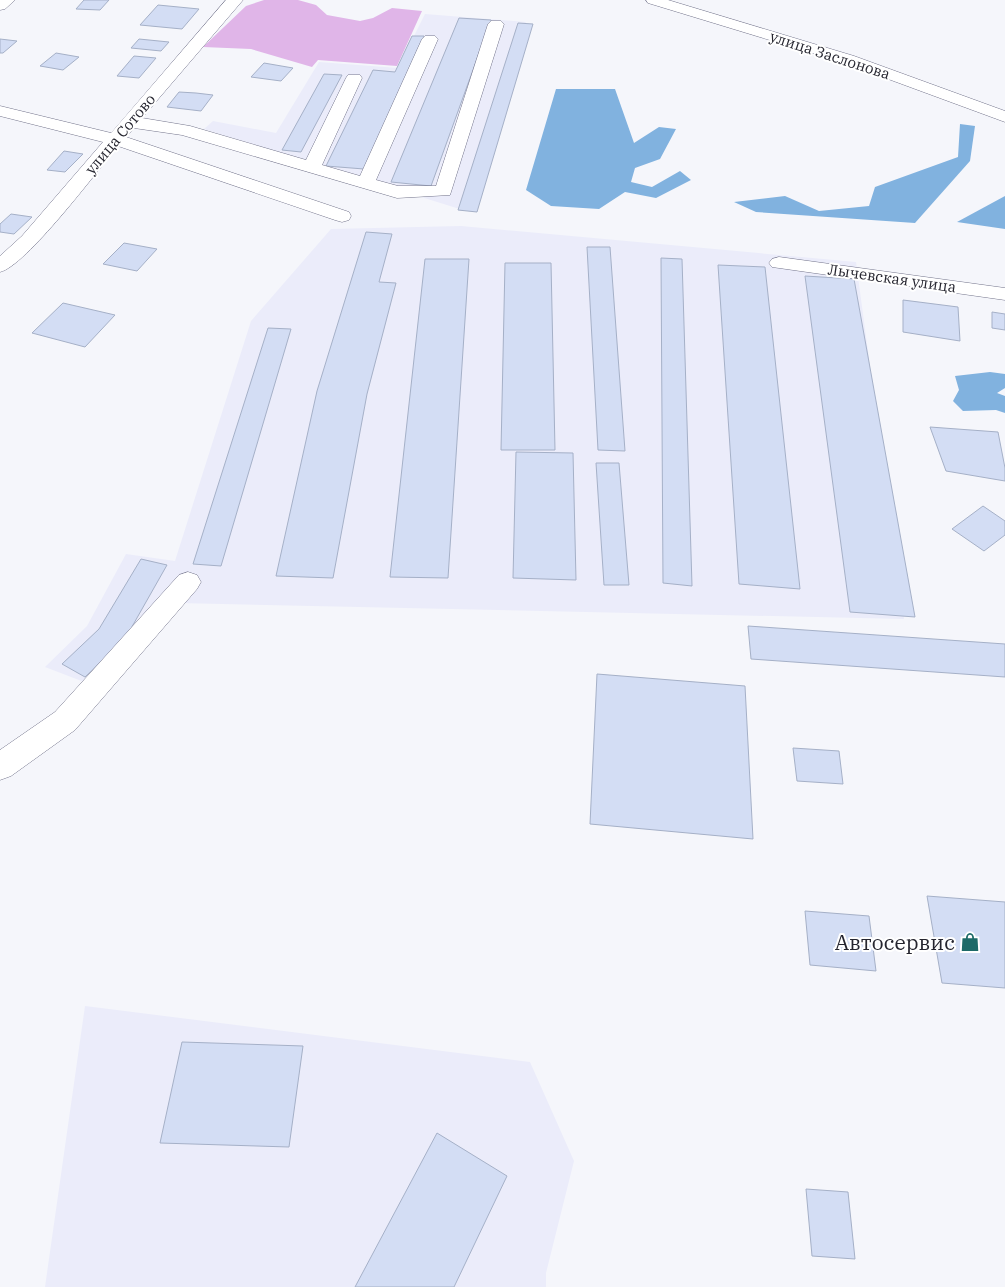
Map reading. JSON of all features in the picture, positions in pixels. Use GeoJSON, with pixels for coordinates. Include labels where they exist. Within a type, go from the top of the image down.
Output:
{"type":"FeatureCollection","features":[{"type":"Feature","properties":{"kind":"street"},"geometry":{"type":"LineString","coordinates":[[0,6],[8,0]]}},
{"type":"Feature","properties":{"kind":"street","name":"улица Заслонова"},"geometry":{"type":"LineString","coordinates":[[653,0],[848,59],[1005,117]]}},
{"type":"Feature","properties":{"kind":"street","name":"улица Сотово"},"geometry":{"type":"LineString","coordinates":[[0,266],[29,240],[116,140],[228,1]]}},
{"type":"Feature","properties":{"kind":"street"},"geometry":{"type":"LineString","coordinates":[[130,122],[184,130],[397,192],[443,191],[496,24]]}},
{"type":"Feature","properties":{"kind":"street"},"geometry":{"type":"LineString","coordinates":[[366,183],[430,39]]}},
{"type":"Feature","properties":{"kind":"street"},"geometry":{"type":"LineString","coordinates":[[312,167],[354,78]]}},
{"type":"Feature","properties":{"kind":"street"},"geometry":{"type":"LineString","coordinates":[[0,112],[116,140],[342,216]]}},
{"type":"Feature","properties":{"kind":"street","name":"Лычевская улица"},"geometry":{"type":"LineString","coordinates":[[779,263],[1005,294]]}},
{"type":"Feature","properties":{"kind":"street"},"geometry":{"type":"LineString","coordinates":[[0,767],[65,722],[188,582]]}},
{"type":"Feature","properties":{"kind":"shaded area"},"geometry":{"type":"Polygon","coordinates":[[[264,0],[298,0],[316,5],[327,15],[360,21],[373,18],[392,8],[422,11],[397,66],[318,60],[312,67],[251,49],[203,47],[246,6],[264,0]]]}},
{"type":"Feature","properties":{"kind":"shaded area"},"geometry":{"type":"Polygon","coordinates":[[[425,14],[526,22],[466,211],[204,129],[213,121],[276,133],[319,62],[398,68],[425,14]]]}},
{"type":"Feature","properties":{"kind":"shaded area"},"geometry":{"type":"Polygon","coordinates":[[[461,226],[856,262],[904,619],[177,603],[105,690],[45,667],[87,626],[126,554],[175,561],[251,321],[331,229],[461,226]]]}},
{"type":"Feature","properties":{"kind":"shaded area"},"geometry":{"type":"Polygon","coordinates":[[[85,1006],[530,1062],[574,1161],[546,1273],[546,1287],[45,1287],[85,1006]]]}},
{"type":"Feature","properties":{"kind":"water"},"geometry":{"type":"Polygon","coordinates":[[[556,89],[615,89],[634,143],[659,127],[676,129],[660,159],[635,168],[631,182],[652,187],[680,171],[691,180],[656,198],[625,192],[599,209],[551,206],[526,190],[556,89]]]}},
{"type":"Feature","properties":{"kind":"water"},"geometry":{"type":"Polygon","coordinates":[[[960,124],[975,126],[970,161],[915,223],[756,212],[734,202],[785,196],[819,211],[869,206],[875,187],[958,157],[960,124]]]}},
{"type":"Feature","properties":{"kind":"water"},"geometry":{"type":"Polygon","coordinates":[[[1005,196],[1005,229],[957,222],[1005,196]]]}},
{"type":"Feature","properties":{"kind":"water"},"geometry":{"type":"Polygon","coordinates":[[[990,372],[1005,374],[1005,388],[997,393],[1005,396],[1005,413],[996,410],[963,411],[953,401],[959,390],[955,376],[990,372]]]}},
{"type":"Feature","properties":{"kind":"building"},"geometry":{"type":"Polygon","coordinates":[[[84,0],[109,0],[100,10],[76,9],[84,0]]]}},
{"type":"Feature","properties":{"kind":"building"},"geometry":{"type":"Polygon","coordinates":[[[158,5],[199,9],[182,29],[140,25],[158,5]]]}},
{"type":"Feature","properties":{"kind":"building"},"geometry":{"type":"Polygon","coordinates":[[[459,18],[491,20],[431,186],[391,182],[459,18]]]}},
{"type":"Feature","properties":{"kind":"building"},"geometry":{"type":"Polygon","coordinates":[[[518,23],[533,24],[477,212],[458,210],[518,23]]]}},
{"type":"Feature","properties":{"kind":"building"},"geometry":{"type":"Polygon","coordinates":[[[412,36],[424,36],[364,169],[326,166],[373,70],[395,72],[412,36]]]}},
{"type":"Feature","properties":{"kind":"building"},"geometry":{"type":"Polygon","coordinates":[[[0,39],[17,41],[3,53],[0,53],[0,39]]]}},
{"type":"Feature","properties":{"kind":"building"},"geometry":{"type":"Polygon","coordinates":[[[139,39],[169,42],[161,51],[131,48],[139,39]]]}},
{"type":"Feature","properties":{"kind":"building"},"geometry":{"type":"Polygon","coordinates":[[[56,53],[79,57],[63,70],[40,66],[56,53]]]}},
{"type":"Feature","properties":{"kind":"building"},"geometry":{"type":"Polygon","coordinates":[[[134,56],[156,58],[139,78],[117,76],[134,56]]]}},
{"type":"Feature","properties":{"kind":"building"},"geometry":{"type":"Polygon","coordinates":[[[264,63],[293,68],[281,81],[251,77],[264,63]]]}},
{"type":"Feature","properties":{"kind":"building"},"geometry":{"type":"Polygon","coordinates":[[[324,74],[342,75],[301,152],[282,150],[324,74]]]}},
{"type":"Feature","properties":{"kind":"building"},"geometry":{"type":"Polygon","coordinates":[[[179,92],[213,95],[201,111],[167,107],[179,92]]]}},
{"type":"Feature","properties":{"kind":"building"},"geometry":{"type":"Polygon","coordinates":[[[64,151],[83,154],[65,172],[47,170],[64,151]]]}},
{"type":"Feature","properties":{"kind":"building"},"geometry":{"type":"Polygon","coordinates":[[[11,214],[32,217],[14,234],[0,232],[0,224],[11,214]]]}},
{"type":"Feature","properties":{"kind":"building"},"geometry":{"type":"Polygon","coordinates":[[[366,232],[392,234],[379,282],[396,283],[367,394],[333,578],[276,576],[317,391],[366,232]]]}},
{"type":"Feature","properties":{"kind":"building"},"geometry":{"type":"Polygon","coordinates":[[[124,243],[157,249],[137,271],[103,264],[124,243]]]}},
{"type":"Feature","properties":{"kind":"building"},"geometry":{"type":"Polygon","coordinates":[[[587,247],[610,247],[625,451],[598,450],[587,247]]]}},
{"type":"Feature","properties":{"kind":"building"},"geometry":{"type":"Polygon","coordinates":[[[661,258],[682,259],[692,586],[663,583],[661,258]]]}},
{"type":"Feature","properties":{"kind":"building"},"geometry":{"type":"Polygon","coordinates":[[[425,259],[469,259],[448,578],[390,577],[425,259]]]}},
{"type":"Feature","properties":{"kind":"building"},"geometry":{"type":"Polygon","coordinates":[[[505,263],[551,263],[555,450],[501,450],[505,263]]]}},
{"type":"Feature","properties":{"kind":"building"},"geometry":{"type":"Polygon","coordinates":[[[718,265],[765,267],[800,589],[739,584],[718,265]]]}},
{"type":"Feature","properties":{"kind":"building"},"geometry":{"type":"Polygon","coordinates":[[[805,276],[854,279],[915,617],[850,612],[805,276]]]}},
{"type":"Feature","properties":{"kind":"building"},"geometry":{"type":"Polygon","coordinates":[[[903,300],[958,307],[960,341],[903,332],[903,300]]]}},
{"type":"Feature","properties":{"kind":"building"},"geometry":{"type":"Polygon","coordinates":[[[63,303],[115,315],[85,347],[32,333],[63,303]]]}},
{"type":"Feature","properties":{"kind":"building"},"geometry":{"type":"Polygon","coordinates":[[[992,312],[1005,314],[1005,330],[992,328],[992,312]]]}},
{"type":"Feature","properties":{"kind":"building"},"geometry":{"type":"Polygon","coordinates":[[[268,328],[291,329],[221,566],[193,564],[268,328]]]}},
{"type":"Feature","properties":{"kind":"building"},"geometry":{"type":"Polygon","coordinates":[[[930,427],[998,432],[1005,468],[1005,481],[946,471],[930,427]]]}},
{"type":"Feature","properties":{"kind":"building"},"geometry":{"type":"Polygon","coordinates":[[[516,452],[573,453],[576,580],[513,578],[516,452]]]}},
{"type":"Feature","properties":{"kind":"building"},"geometry":{"type":"Polygon","coordinates":[[[596,463],[619,463],[629,585],[604,585],[596,463]]]}},
{"type":"Feature","properties":{"kind":"building"},"geometry":{"type":"Polygon","coordinates":[[[983,506],[1005,521],[1005,535],[984,551],[952,529],[983,506]]]}},
{"type":"Feature","properties":{"kind":"building"},"geometry":{"type":"Polygon","coordinates":[[[141,559],[167,565],[125,639],[85,677],[62,664],[99,629],[141,559]]]}},
{"type":"Feature","properties":{"kind":"building"},"geometry":{"type":"Polygon","coordinates":[[[748,626],[1005,644],[1005,677],[751,659],[748,626]]]}},
{"type":"Feature","properties":{"kind":"building"},"geometry":{"type":"Polygon","coordinates":[[[597,674],[745,686],[753,839],[590,824],[597,674]]]}},
{"type":"Feature","properties":{"kind":"building"},"geometry":{"type":"Polygon","coordinates":[[[793,748],[839,751],[843,784],[797,781],[793,748]]]}},
{"type":"Feature","properties":{"kind":"building","name":"Автосервис"},"geometry":{"type":"Polygon","coordinates":[[[927,896],[1005,902],[1005,988],[942,983],[927,896]]]}},
{"type":"Feature","properties":{"kind":"building"},"geometry":{"type":"Polygon","coordinates":[[[805,911],[869,916],[876,971],[810,965],[805,911]]]}},
{"type":"Feature","properties":{"kind":"building"},"geometry":{"type":"Polygon","coordinates":[[[182,1042],[303,1046],[289,1147],[160,1143],[182,1042]]]}},
{"type":"Feature","properties":{"kind":"building"},"geometry":{"type":"Polygon","coordinates":[[[437,1133],[507,1176],[454,1287],[355,1287],[437,1133]]]}},
{"type":"Feature","properties":{"kind":"building"},"geometry":{"type":"Polygon","coordinates":[[[806,1189],[848,1192],[855,1259],[812,1256],[806,1189]]]}},
{"type":"Feature","properties":{"kind":"place","name":"Автосервис"},"geometry":{"type":"Point","coordinates":[970,942]}}]}
